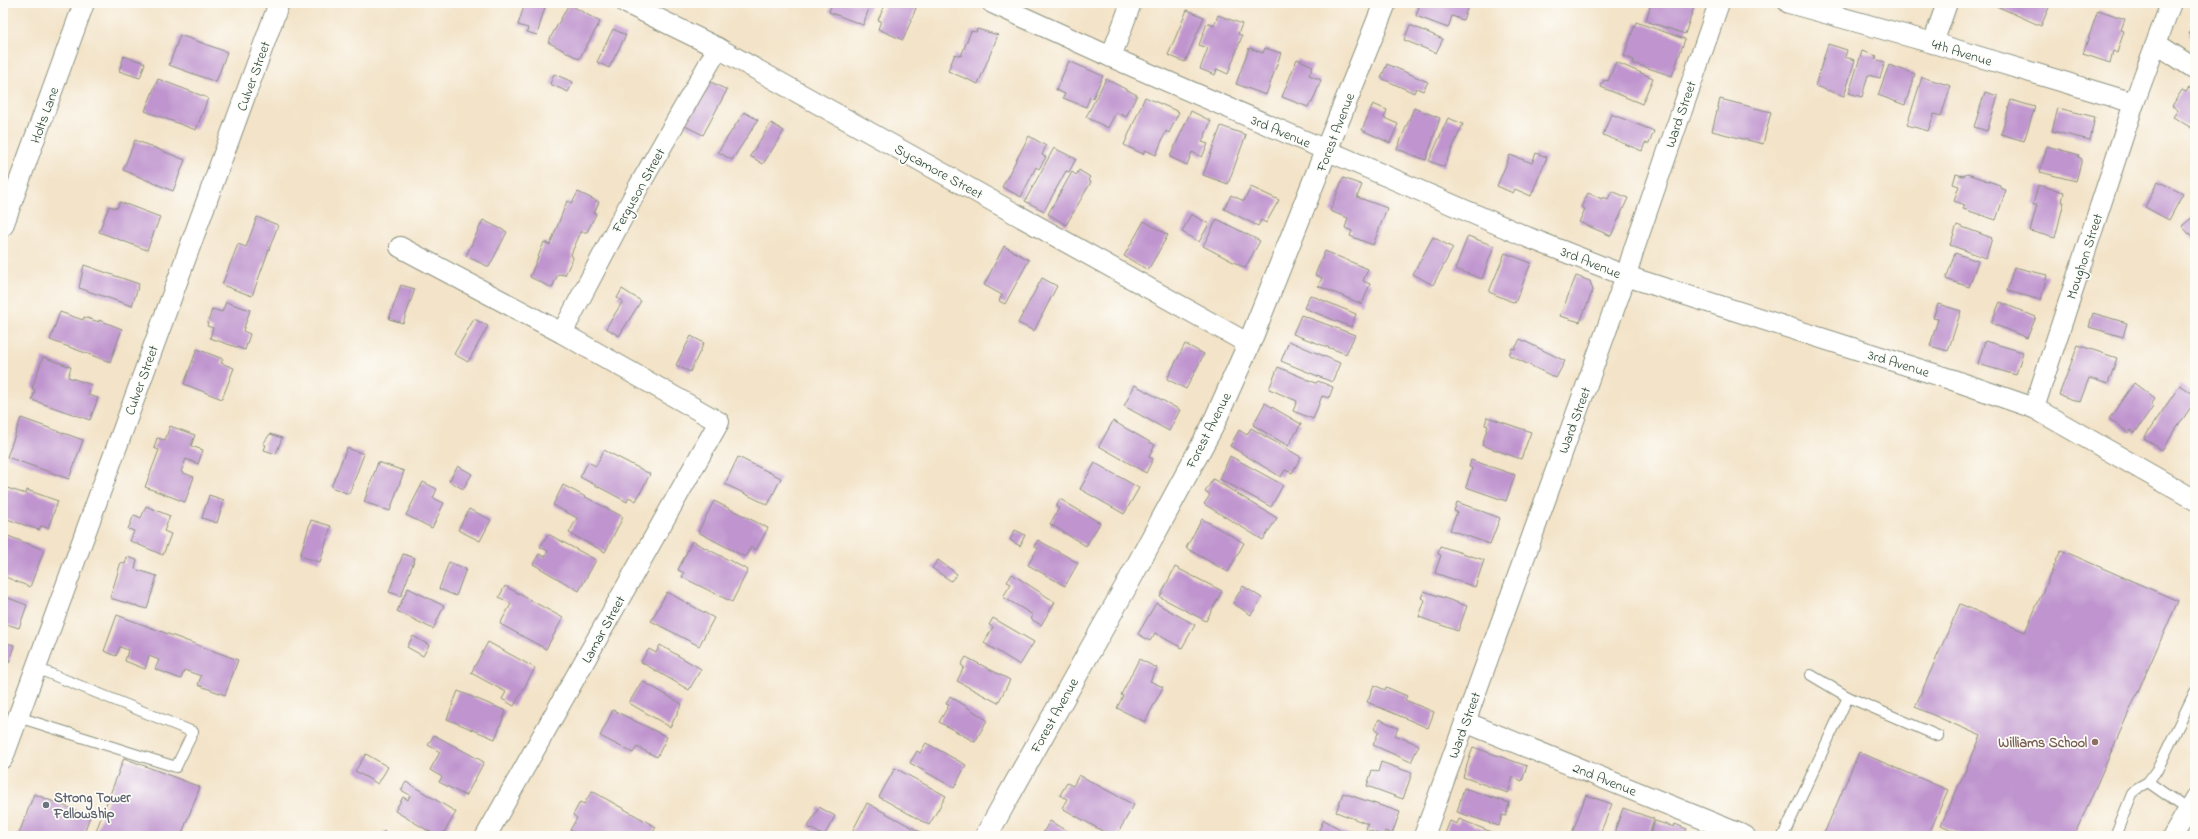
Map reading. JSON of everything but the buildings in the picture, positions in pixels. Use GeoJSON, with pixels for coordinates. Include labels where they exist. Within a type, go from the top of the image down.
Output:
{"type":"FeatureCollection","features":[{"type":"Feature","properties":{"kind":"street","name":"Holts Lane"},"geometry":{"type":"LineString","coordinates":[[3,226],[84,3]]}},
{"type":"Feature","properties":{"kind":"street","name":"Culver Street"},"geometry":{"type":"LineString","coordinates":[[3,758],[279,3]]}},
{"type":"Feature","properties":{"kind":"street","name":"Sycamore Street"},"geometry":{"type":"LineString","coordinates":[[626,3],[718,48],[1249,344]]}},
{"type":"Feature","properties":{"kind":"street","name":"3rd Avenue"},"geometry":{"type":"LineString","coordinates":[[992,3],[1111,57],[1327,151],[1527,237],[1626,276],[1950,379],[2034,408],[2195,500]]}},
{"type":"Feature","properties":{"kind":"street"},"geometry":{"type":"LineString","coordinates":[[1111,57],[1131,3]]}},
{"type":"Feature","properties":{"kind":"street","name":"Forest Avenue"},"geometry":{"type":"LineString","coordinates":[[986,836],[1121,595],[1212,427],[1249,344],[1385,3]]}},
{"type":"Feature","properties":{"kind":"street","name":"Ward Street"},"geometry":{"type":"LineString","coordinates":[[1424,836],[1626,276],[1719,3]]}},
{"type":"Feature","properties":{"kind":"street","name":"4th Avenue"},"geometry":{"type":"LineString","coordinates":[[1789,3],[1932,42],[2134,103]]}},
{"type":"Feature","properties":{"kind":"street"},"geometry":{"type":"LineString","coordinates":[[1932,42],[1946,3]]}},
{"type":"Feature","properties":{"kind":"street","name":"Moughon Street"},"geometry":{"type":"LineString","coordinates":[[2034,408],[2134,103],[2171,3]]}},
{"type":"Feature","properties":{"kind":"street"},"geometry":{"type":"LineString","coordinates":[[2157,44],[2195,69]]}},
{"type":"Feature","properties":{"kind":"street","name":"Ferguson Street"},"geometry":{"type":"LineString","coordinates":[[562,333],[639,186],[718,48]]}},
{"type":"Feature","properties":{"kind":"street"},"geometry":{"type":"LineString","coordinates":[[400,247],[562,333]]}},
{"type":"Feature","properties":{"kind":"street","name":"Lamar Street"},"geometry":{"type":"LineString","coordinates":[[486,836],[719,422],[562,333]]}},
{"type":"Feature","properties":{"kind":"street","name":"2nd Avenue"},"geometry":{"type":"LineString","coordinates":[[1465,722],[1745,836]]}},
{"type":"Feature","properties":{"kind":"street"},"geometry":{"type":"LineString","coordinates":[[2173,836],[2192,804]]}},
{"type":"Feature","properties":{"kind":"lane"},"geometry":{"type":"LineString","coordinates":[[18,717],[176,767],[193,732],[36,668]]}},
{"type":"Feature","properties":{"kind":"lane"},"geometry":{"type":"LineString","coordinates":[[1811,675],[1848,697],[1938,736]]}},
{"type":"Feature","properties":{"kind":"lane"},"geometry":{"type":"LineString","coordinates":[[2115,836],[2132,794],[2139,787],[2148,782],[2158,768],[2195,692]]}},
{"type":"Feature","properties":{"kind":"lane"},"geometry":{"type":"LineString","coordinates":[[1782,836],[1848,697]]}},
{"type":"Feature","properties":{"kind":"lane"},"geometry":{"type":"LineString","coordinates":[[2148,782],[2192,804]]}},
{"type":"Feature","properties":{"kind":"place","name":"Williams School"},"geometry":{"type":"Point","coordinates":[2095,742]}},
{"type":"Feature","properties":{"kind":"place","name":"Strong Tower Fellowship"},"geometry":{"type":"Point","coordinates":[46,805]}}]}
